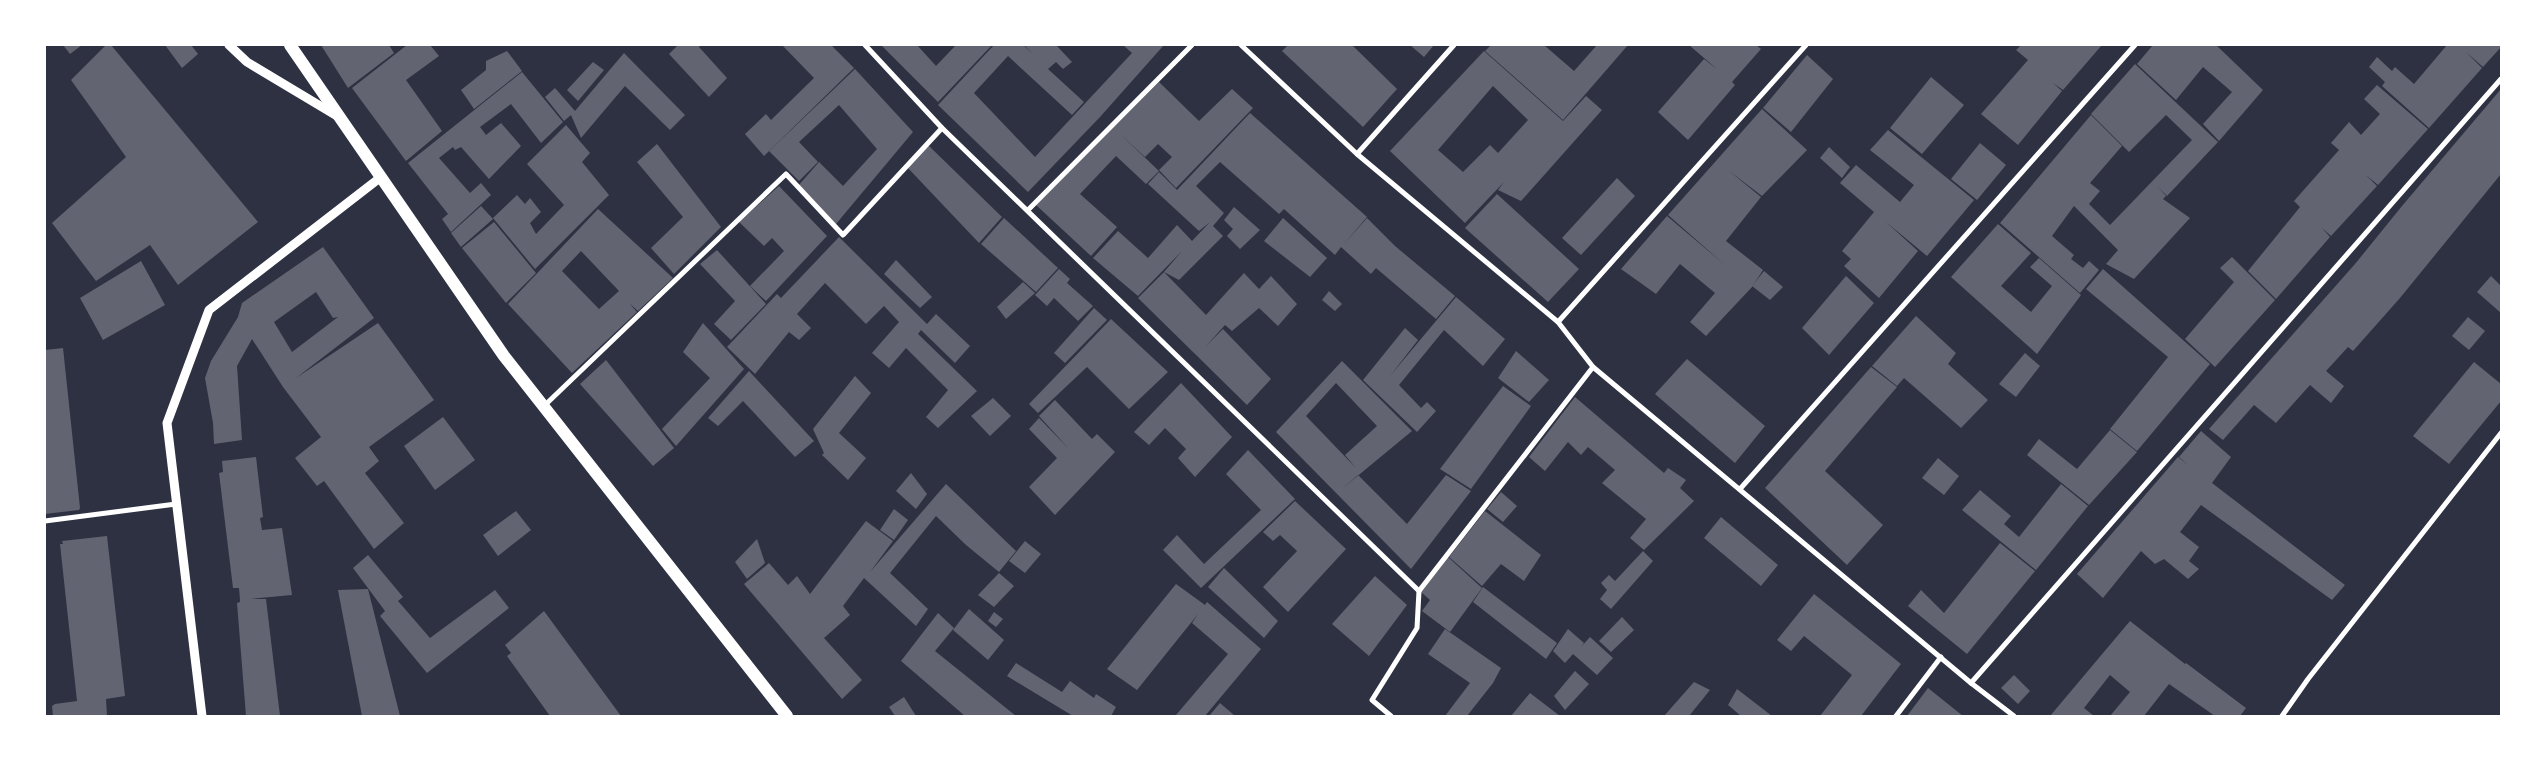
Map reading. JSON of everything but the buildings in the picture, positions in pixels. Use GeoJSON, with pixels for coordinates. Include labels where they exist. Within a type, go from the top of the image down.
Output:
{"type":"FeatureCollection","features":[{"type":"Feature","properties":{"kind":"main road"},"geometry":{"type":"LineString","coordinates":[[290,45],[504,356],[787,716]]}},
{"type":"Feature","properties":{"kind":"street"},"geometry":{"type":"LineString","coordinates":[[229,45],[247,62],[343,120]]}},
{"type":"Feature","properties":{"kind":"street"},"geometry":{"type":"LineString","coordinates":[[865,45],[942,128],[1418,591]]}},
{"type":"Feature","properties":{"kind":"street"},"geometry":{"type":"LineString","coordinates":[[1028,210],[1192,45]]}},
{"type":"Feature","properties":{"kind":"street"},"geometry":{"type":"LineString","coordinates":[[1241,45],[1357,154],[1558,322],[1593,367],[1971,683],[2014,716]]}},
{"type":"Feature","properties":{"kind":"street"},"geometry":{"type":"LineString","coordinates":[[1357,154],[1454,45]]}},
{"type":"Feature","properties":{"kind":"street"},"geometry":{"type":"LineString","coordinates":[[1558,322],[1806,45]]}},
{"type":"Feature","properties":{"kind":"street"},"geometry":{"type":"LineString","coordinates":[[1740,489],[2136,45]]}},
{"type":"Feature","properties":{"kind":"street"},"geometry":{"type":"LineString","coordinates":[[1971,683],[2501,79]]}},
{"type":"Feature","properties":{"kind":"street"},"geometry":{"type":"LineString","coordinates":[[544,406],[786,174],[843,235],[942,128]]}},
{"type":"Feature","properties":{"kind":"street"},"geometry":{"type":"LineString","coordinates":[[202,716],[167,423],[209,310],[381,177]]}},
{"type":"Feature","properties":{"kind":"street"},"geometry":{"type":"LineString","coordinates":[[1391,716],[1372,700],[1417,628],[1418,591],[1593,367]]}},
{"type":"Feature","properties":{"kind":"street"},"geometry":{"type":"LineString","coordinates":[[2282,716],[2308,679],[2501,433]]}},
{"type":"Feature","properties":{"kind":"street"},"geometry":{"type":"LineString","coordinates":[[45,521],[176,504]]}},
{"type":"Feature","properties":{"kind":"street"},"geometry":{"type":"LineString","coordinates":[[1896,716],[1941,657]]}}]}
